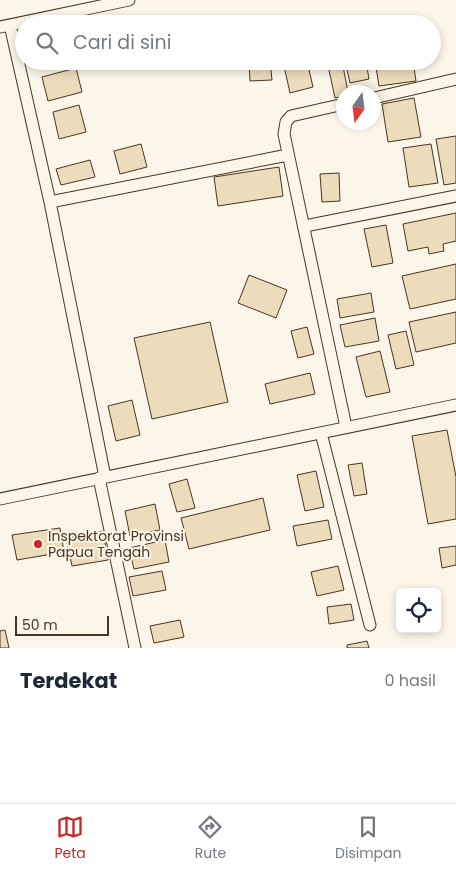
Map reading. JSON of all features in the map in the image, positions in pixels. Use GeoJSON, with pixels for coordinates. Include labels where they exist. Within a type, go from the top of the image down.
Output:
{"type":"FeatureCollection","features":[{"type":"Feature","properties":{"kind":"street"},"geometry":{"type":"LineString","coordinates":[[57,15],[129,0]]}},
{"type":"Feature","properties":{"kind":"street"},"geometry":{"type":"LineString","coordinates":[[5,26],[15,65]]}},
{"type":"Feature","properties":{"kind":"street"},"geometry":{"type":"LineString","coordinates":[[16,70],[50,202],[135,648]]}},
{"type":"Feature","properties":{"kind":"street"},"geometry":{"type":"LineString","coordinates":[[381,96],[456,79]]}},
{"type":"Feature","properties":{"kind":"street"},"geometry":{"type":"LineString","coordinates":[[336,106],[294,115],[288,119],[284,126],[284,134],[346,427]]}},
{"type":"Feature","properties":{"kind":"street"},"geometry":{"type":"LineString","coordinates":[[50,202],[288,155]]}},
{"type":"Feature","properties":{"kind":"street"},"geometry":{"type":"LineString","coordinates":[[305,226],[456,196]]}},
{"type":"Feature","properties":{"kind":"street"},"geometry":{"type":"LineString","coordinates":[[0,499],[456,405]]}},
{"type":"Feature","properties":{"kind":"street"},"geometry":{"type":"LineString","coordinates":[[321,432],[370,625]]}},
{"type":"Feature","properties":{"kind":"building"},"geometry":{"type":"Polygon","coordinates":[[[68,70],[76,70],[82,92],[48,101],[42,77],[68,70]]]}},
{"type":"Feature","properties":{"kind":"building"},"geometry":{"type":"Polygon","coordinates":[[[249,70],[271,70],[272,80],[250,81],[249,70]]]}},
{"type":"Feature","properties":{"kind":"building"},"geometry":{"type":"Polygon","coordinates":[[[285,70],[309,70],[313,87],[290,93],[285,70]]]}},
{"type":"Feature","properties":{"kind":"building"},"geometry":{"type":"Polygon","coordinates":[[[329,70],[344,70],[347,85],[336,85],[336,98],[329,70]]]}},
{"type":"Feature","properties":{"kind":"building"},"geometry":{"type":"Polygon","coordinates":[[[347,70],[368,70],[369,79],[350,83],[347,70]]]}},
{"type":"Feature","properties":{"kind":"building"},"geometry":{"type":"Polygon","coordinates":[[[376,70],[414,70],[416,81],[381,86],[379,85],[376,70]]]}},
{"type":"Feature","properties":{"kind":"building"},"geometry":{"type":"Polygon","coordinates":[[[414,98],[421,137],[388,142],[382,104],[414,98]]]}},
{"type":"Feature","properties":{"kind":"building"},"geometry":{"type":"Polygon","coordinates":[[[79,105],[86,132],[59,139],[53,112],[79,105]]]}},
{"type":"Feature","properties":{"kind":"building"},"geometry":{"type":"Polygon","coordinates":[[[456,136],[456,183],[444,185],[436,139],[456,136]]]}},
{"type":"Feature","properties":{"kind":"building"},"geometry":{"type":"Polygon","coordinates":[[[141,144],[147,167],[120,174],[114,151],[141,144]]]}},
{"type":"Feature","properties":{"kind":"building"},"geometry":{"type":"Polygon","coordinates":[[[431,144],[438,183],[409,187],[403,148],[431,144]]]}},
{"type":"Feature","properties":{"kind":"building"},"geometry":{"type":"Polygon","coordinates":[[[90,160],[95,177],[61,185],[56,169],[90,160]]]}},
{"type":"Feature","properties":{"kind":"building"},"geometry":{"type":"Polygon","coordinates":[[[279,167],[283,196],[218,206],[214,177],[279,167]]]}},
{"type":"Feature","properties":{"kind":"building"},"geometry":{"type":"Polygon","coordinates":[[[339,173],[340,201],[322,202],[320,174],[339,173]]]}},
{"type":"Feature","properties":{"kind":"building"},"geometry":{"type":"Polygon","coordinates":[[[456,213],[456,241],[443,244],[444,251],[429,254],[428,247],[408,251],[403,224],[456,213]]]}},
{"type":"Feature","properties":{"kind":"building"},"geometry":{"type":"Polygon","coordinates":[[[386,225],[393,263],[372,267],[364,229],[386,225]]]}},
{"type":"Feature","properties":{"kind":"building"},"geometry":{"type":"Polygon","coordinates":[[[456,264],[456,299],[410,309],[402,276],[456,264]]]}},
{"type":"Feature","properties":{"kind":"building"},"geometry":{"type":"Polygon","coordinates":[[[249,275],[287,290],[276,318],[238,303],[249,275]]]}},
{"type":"Feature","properties":{"kind":"building"},"geometry":{"type":"Polygon","coordinates":[[[371,293],[374,312],[340,318],[337,299],[371,293]]]}},
{"type":"Feature","properties":{"kind":"building"},"geometry":{"type":"Polygon","coordinates":[[[456,312],[456,343],[416,352],[409,322],[456,312]]]}},
{"type":"Feature","properties":{"kind":"building"},"geometry":{"type":"Polygon","coordinates":[[[375,318],[379,341],[345,347],[340,325],[375,318]]]}},
{"type":"Feature","properties":{"kind":"building"},"geometry":{"type":"Polygon","coordinates":[[[210,322],[228,402],[152,419],[134,338],[210,322]]]}},
{"type":"Feature","properties":{"kind":"building"},"geometry":{"type":"Polygon","coordinates":[[[307,327],[314,354],[298,358],[291,331],[307,327]]]}},
{"type":"Feature","properties":{"kind":"building"},"geometry":{"type":"Polygon","coordinates":[[[406,331],[414,365],[396,369],[388,335],[406,331]]]}},
{"type":"Feature","properties":{"kind":"building"},"geometry":{"type":"Polygon","coordinates":[[[380,351],[390,392],[366,397],[356,357],[380,351]]]}},
{"type":"Feature","properties":{"kind":"building"},"geometry":{"type":"Polygon","coordinates":[[[310,373],[315,394],[270,404],[265,384],[310,373]]]}},
{"type":"Feature","properties":{"kind":"building"},"geometry":{"type":"Polygon","coordinates":[[[132,400],[140,435],[116,441],[108,406],[132,400]]]}},
{"type":"Feature","properties":{"kind":"building"},"geometry":{"type":"Polygon","coordinates":[[[447,430],[456,477],[456,519],[428,524],[412,436],[447,430]]]}},
{"type":"Feature","properties":{"kind":"building"},"geometry":{"type":"Polygon","coordinates":[[[362,463],[367,494],[354,496],[348,465],[362,463]]]}},
{"type":"Feature","properties":{"kind":"building"},"geometry":{"type":"Polygon","coordinates":[[[316,471],[324,507],[305,511],[297,475],[316,471]]]}},
{"type":"Feature","properties":{"kind":"building"},"geometry":{"type":"Polygon","coordinates":[[[187,479],[195,508],[177,512],[169,484],[187,479]]]}},
{"type":"Feature","properties":{"kind":"building"},"geometry":{"type":"Polygon","coordinates":[[[263,498],[270,530],[189,549],[181,518],[263,498]]]}},
{"type":"Feature","properties":{"kind":"building"},"geometry":{"type":"Polygon","coordinates":[[[155,504],[160,530],[130,536],[125,511],[155,504]]]}},
{"type":"Feature","properties":{"kind":"building"},"geometry":{"type":"Polygon","coordinates":[[[328,520],[332,539],[297,546],[293,526],[328,520]]]}},
{"type":"Feature","properties":{"kind":"building","name":"Inspektorat Provinsi Papua Tengah"},"geometry":{"type":"Polygon","coordinates":[[[60,528],[64,552],[17,560],[12,535],[60,528]]]}},
{"type":"Feature","properties":{"kind":"building"},"geometry":{"type":"Polygon","coordinates":[[[103,531],[108,560],[72,566],[66,538],[103,531]]]}},
{"type":"Feature","properties":{"kind":"building"},"geometry":{"type":"Polygon","coordinates":[[[165,540],[169,562],[134,569],[129,548],[165,540]]]}},
{"type":"Feature","properties":{"kind":"building"},"geometry":{"type":"Polygon","coordinates":[[[456,546],[456,565],[442,568],[439,548],[456,546]]]}},
{"type":"Feature","properties":{"kind":"building"},"geometry":{"type":"Polygon","coordinates":[[[338,566],[344,590],[317,596],[311,572],[338,566]]]}},
{"type":"Feature","properties":{"kind":"building"},"geometry":{"type":"Polygon","coordinates":[[[162,571],[166,590],[133,596],[129,577],[162,571]]]}},
{"type":"Feature","properties":{"kind":"building"},"geometry":{"type":"Polygon","coordinates":[[[351,604],[354,620],[329,624],[327,607],[351,604]]]}},
{"type":"Feature","properties":{"kind":"building"},"geometry":{"type":"Polygon","coordinates":[[[180,620],[184,637],[154,643],[150,626],[180,620]]]}},
{"type":"Feature","properties":{"kind":"building"},"geometry":{"type":"Polygon","coordinates":[[[5,630],[9,648],[0,648],[0,631],[5,630]]]}},
{"type":"Feature","properties":{"kind":"building"},"geometry":{"type":"Polygon","coordinates":[[[367,641],[369,648],[347,648],[347,645],[367,641]]]}},
{"type":"Feature","properties":{"kind":"place","name":"Inspektorat Provinsi Papua Tengah"},"geometry":{"type":"Point","coordinates":[38,544]}}]}
